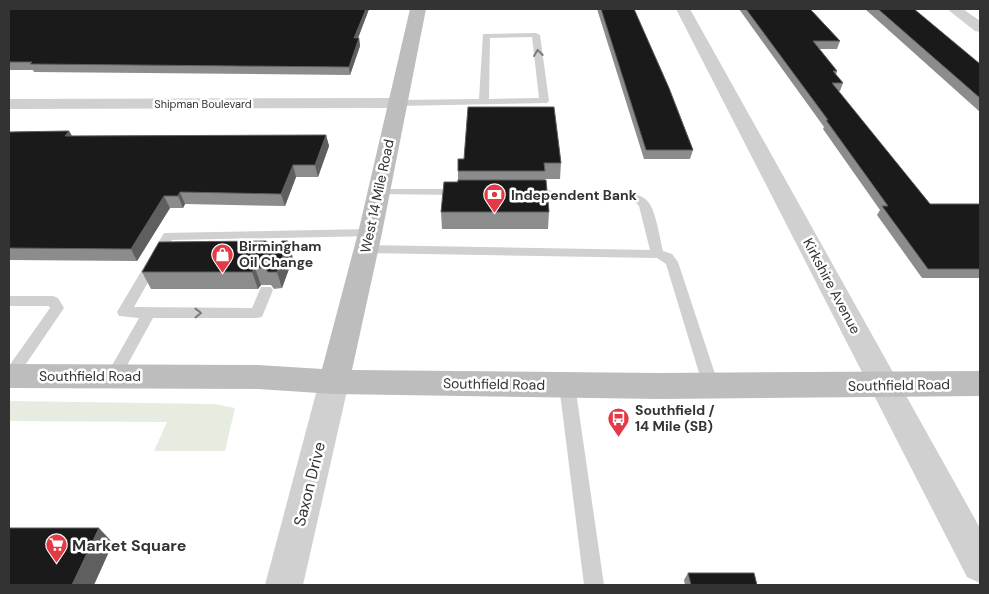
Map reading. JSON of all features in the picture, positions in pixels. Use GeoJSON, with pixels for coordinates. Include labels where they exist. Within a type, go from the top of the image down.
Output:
{"type":"FeatureCollection","features":[{"type":"Feature","properties":{"kind":"main road","name":"West 14 Mile Road"},"geometry":{"type":"LineString","coordinates":[[334,382],[368,241],[418,9]]}},
{"type":"Feature","properties":{"kind":"main road","name":"Southfield Road"},"geometry":{"type":"LineString","coordinates":[[10,376],[258,377],[334,382],[567,385],[886,386],[980,384]]}},
{"type":"Feature","properties":{"kind":"street","name":"Kirkshire Avenue"},"geometry":{"type":"LineString","coordinates":[[683,9],[980,564]]}},
{"type":"Feature","properties":{"kind":"street"},"geometry":{"type":"LineString","coordinates":[[954,9],[980,28]]}},
{"type":"Feature","properties":{"kind":"street","name":"Shipman Boulevard"},"geometry":{"type":"LineString","coordinates":[[9,104],[398,103]]}},
{"type":"Feature","properties":{"kind":"street","name":"Saxon Drive"},"geometry":{"type":"LineString","coordinates":[[284,585],[334,382]]}},
{"type":"Feature","properties":{"kind":"lane"},"geometry":{"type":"LineString","coordinates":[[398,103],[484,102],[544,101],[536,35],[486,36],[484,102]]}},
{"type":"Feature","properties":{"kind":"lane"},"geometry":{"type":"LineString","coordinates":[[379,192],[469,192]]}},
{"type":"Feature","properties":{"kind":"lane"},"geometry":{"type":"LineString","coordinates":[[518,192],[548,192],[579,198],[630,197],[639,199],[645,205],[658,254]]}},
{"type":"Feature","properties":{"kind":"lane"},"geometry":{"type":"LineString","coordinates":[[282,250],[287,235]]}},
{"type":"Feature","properties":{"kind":"lane"},"geometry":{"type":"LineString","coordinates":[[266,290],[257,313],[124,312],[168,236],[287,235],[368,241],[658,254],[672,262],[711,386]]}},
{"type":"Feature","properties":{"kind":"lane"},"geometry":{"type":"LineString","coordinates":[[9,301],[53,301],[57,308],[10,376]]}},
{"type":"Feature","properties":{"kind":"lane"},"geometry":{"type":"LineString","coordinates":[[114,376],[149,313]]}},
{"type":"Feature","properties":{"kind":"lane"},"geometry":{"type":"LineString","coordinates":[[567,385],[594,585]]}},
{"type":"Feature","properties":{"kind":"shaded area"},"geometry":{"type":"Polygon","coordinates":[[[9,401],[214,404],[235,408],[225,451],[154,451],[167,422],[9,421],[9,401]]]}},
{"type":"Feature","properties":{"kind":"building"},"geometry":{"type":"Polygon","coordinates":[[[9,9],[366,9],[354,38],[359,38],[349,67],[30,64],[32,62],[9,62],[9,9]]]}},
{"type":"Feature","properties":{"kind":"building"},"geometry":{"type":"Polygon","coordinates":[[[601,9],[634,9],[669,88],[693,150],[646,150],[601,9]]]}},
{"type":"Feature","properties":{"kind":"building"},"geometry":{"type":"Polygon","coordinates":[[[746,9],[810,9],[840,41],[813,41],[837,71],[833,71],[843,83],[832,83],[930,204],[980,204],[980,269],[928,269],[882,206],[888,206],[826,120],[828,120],[746,9]]]}},
{"type":"Feature","properties":{"kind":"building"},"geometry":{"type":"Polygon","coordinates":[[[878,9],[914,9],[980,64],[980,98],[878,9]]]}},
{"type":"Feature","properties":{"kind":"building"},"geometry":{"type":"Polygon","coordinates":[[[468,107],[554,107],[561,163],[544,163],[545,171],[458,171],[458,159],[464,159],[468,107]]]}},
{"type":"Feature","properties":{"kind":"building"},"geometry":{"type":"Polygon","coordinates":[[[69,131],[65,136],[326,135],[315,165],[293,165],[281,194],[180,192],[178,196],[164,196],[131,249],[9,248],[9,132],[69,131]]]}},
{"type":"Feature","properties":{"kind":"building"},"geometry":{"type":"Polygon","coordinates":[[[458,180],[546,180],[549,212],[441,212],[444,182],[458,182],[458,180]]]}},
{"type":"Feature","properties":{"kind":"building"},"geometry":{"type":"Polygon","coordinates":[[[266,241],[275,247],[282,241],[288,241],[277,272],[268,272],[265,268],[255,268],[252,272],[142,272],[159,242],[266,241]]]}},
{"type":"Feature","properties":{"kind":"building","name":"Market Square"},"geometry":{"type":"Polygon","coordinates":[[[9,528],[99,528],[72,585],[9,585],[9,528]]]}},
{"type":"Feature","properties":{"kind":"building"},"geometry":{"type":"Polygon","coordinates":[[[688,573],[754,573],[757,585],[691,585],[688,573]]]}},
{"type":"Feature","properties":{"kind":"place","name":"Independent Bank"},"geometry":{"type":"Point","coordinates":[495,214]}},
{"type":"Feature","properties":{"kind":"place","name":"Birmingham Oil Change"},"geometry":{"type":"Point","coordinates":[223,273]}},
{"type":"Feature","properties":{"kind":"place","name":"Southfield / 14 Mile (SB)"},"geometry":{"type":"Point","coordinates":[619,437]}},
{"type":"Feature","properties":{"kind":"place","name":"Market Square"},"geometry":{"type":"Point","coordinates":[56,564]}}]}
